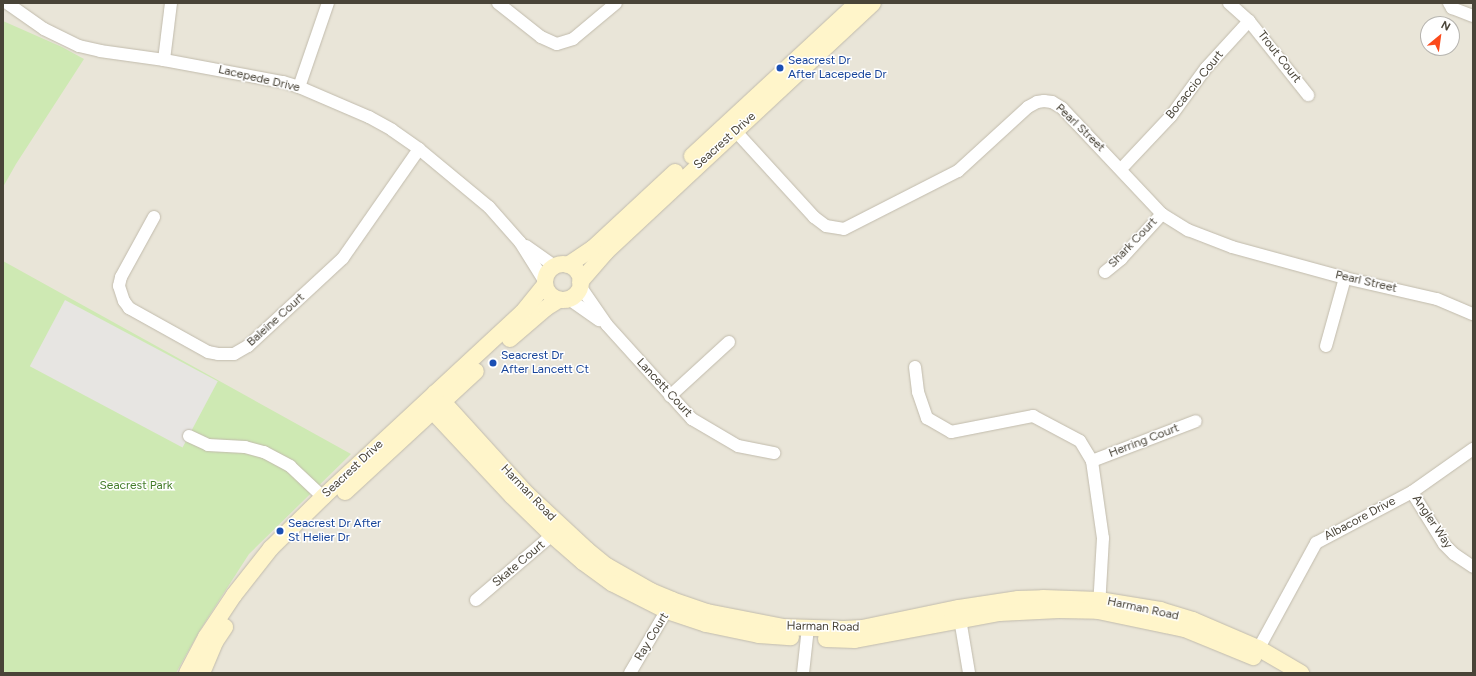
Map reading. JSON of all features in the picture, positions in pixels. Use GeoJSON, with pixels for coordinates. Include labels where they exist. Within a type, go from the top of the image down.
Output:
{"type":"FeatureCollection","features":[{"type":"Feature","properties":{"kind":"main road","name":"Seacrest Drive"},"geometry":{"type":"LineString","coordinates":[[187,673],[221,614],[258,563],[285,532],[323,497],[534,317],[578,292],[580,284],[606,252],[857,3]]}},
{"type":"Feature","properties":{"kind":"main road","name":"Seacrest Drive"},"geometry":{"type":"LineString","coordinates":[[202,673],[216,642],[225,627],[269,566],[522,313],[545,284],[548,272],[562,266],[593,248],[873,3]]}},
{"type":"Feature","properties":{"kind":"main road"},"geometry":{"type":"LineString","coordinates":[[562,266],[577,272],[580,284]]}},
{"type":"Feature","properties":{"kind":"main road"},"geometry":{"type":"LineString","coordinates":[[545,284],[550,295],[564,300]]}},
{"type":"Feature","properties":{"kind":"main road","name":"Harman Road"},"geometry":{"type":"LineString","coordinates":[[434,402],[557,532],[583,562],[612,583],[670,606],[706,624],[759,635],[808,633],[856,640],[960,614],[1059,610],[1099,606],[1185,628],[1256,653],[1301,673]]}},
{"type":"Feature","properties":{"kind":"main road","name":"Harman Road"},"geometry":{"type":"LineString","coordinates":[[1256,653],[1280,673]]}},
{"type":"Feature","properties":{"kind":"street","name":"Lacepede Drive"},"geometry":{"type":"LineString","coordinates":[[8,3],[44,29],[79,46],[100,51],[164,60],[266,79],[299,87],[369,117],[392,130],[419,149],[489,207],[520,242],[545,284]]}},
{"type":"Feature","properties":{"kind":"street"},"geometry":{"type":"LineString","coordinates":[[164,60],[171,3]]}},
{"type":"Feature","properties":{"kind":"street"},"geometry":{"type":"LineString","coordinates":[[299,87],[328,3]]}},
{"type":"Feature","properties":{"kind":"street"},"geometry":{"type":"LineString","coordinates":[[498,3],[541,37],[557,44],[573,39],[616,3]]}},
{"type":"Feature","properties":{"kind":"street"},"geometry":{"type":"LineString","coordinates":[[1229,3],[1249,21]]}},
{"type":"Feature","properties":{"kind":"street"},"geometry":{"type":"LineString","coordinates":[[1449,3],[1452,8],[1473,16]]}},
{"type":"Feature","properties":{"kind":"street","name":"Trout Court"},"geometry":{"type":"LineString","coordinates":[[1249,21],[1308,95]]}},
{"type":"Feature","properties":{"kind":"street","name":"Bocaccio Court"},"geometry":{"type":"LineString","coordinates":[[1121,169],[1171,116],[1206,68],[1249,21]]}},
{"type":"Feature","properties":{"kind":"street","name":"Pearl Street"},"geometry":{"type":"LineString","coordinates":[[732,127],[814,217],[826,226],[836,229],[849,227],[958,171],[1028,107],[1044,100],[1052,102],[1062,108],[1162,214],[1200,236],[1232,247],[1345,278],[1437,299],[1473,314]]}},
{"type":"Feature","properties":{"kind":"street","name":"Baleine Court"},"geometry":{"type":"LineString","coordinates":[[154,217],[121,277],[119,286],[124,302],[129,308],[208,352],[218,354],[234,354],[248,346],[343,258],[419,149]]}},
{"type":"Feature","properties":{"kind":"street","name":"Shark Court"},"geometry":{"type":"LineString","coordinates":[[1105,272],[1121,259],[1162,214]]}},
{"type":"Feature","properties":{"kind":"street","name":"Lacepede Drive"},"geometry":{"type":"LineString","coordinates":[[520,242],[562,266]]}},
{"type":"Feature","properties":{"kind":"street"},"geometry":{"type":"LineString","coordinates":[[1326,346],[1345,278]]}},
{"type":"Feature","properties":{"kind":"street","name":"Lancett Court"},"geometry":{"type":"LineString","coordinates":[[580,284],[607,325],[692,419],[738,446],[774,453]]}},
{"type":"Feature","properties":{"kind":"street","name":"Lancett Court"},"geometry":{"type":"LineString","coordinates":[[564,300],[607,325]]}},
{"type":"Feature","properties":{"kind":"street"},"geometry":{"type":"LineString","coordinates":[[670,396],[729,342]]}},
{"type":"Feature","properties":{"kind":"street"},"geometry":{"type":"LineString","coordinates":[[915,368],[918,392],[927,418],[951,432],[1033,416],[1080,441],[1092,462],[1103,538],[1099,606]]}},
{"type":"Feature","properties":{"kind":"street","name":"Herring Court"},"geometry":{"type":"LineString","coordinates":[[1092,462],[1196,421]]}},
{"type":"Feature","properties":{"kind":"street"},"geometry":{"type":"LineString","coordinates":[[189,436],[208,446],[245,447],[270,455],[290,466],[323,497]]}},
{"type":"Feature","properties":{"kind":"street","name":"Albacore Drive"},"geometry":{"type":"LineString","coordinates":[[1256,653],[1316,543],[1412,492],[1473,449]]}},
{"type":"Feature","properties":{"kind":"street","name":"Angler Way"},"geometry":{"type":"LineString","coordinates":[[1412,492],[1444,544],[1454,554],[1473,566]]}},
{"type":"Feature","properties":{"kind":"street","name":"Skate Court"},"geometry":{"type":"LineString","coordinates":[[476,600],[557,532]]}},
{"type":"Feature","properties":{"kind":"street","name":"Ray Court"},"geometry":{"type":"LineString","coordinates":[[630,673],[670,606]]}},
{"type":"Feature","properties":{"kind":"street"},"geometry":{"type":"LineString","coordinates":[[960,614],[969,673]]}},
{"type":"Feature","properties":{"kind":"street"},"geometry":{"type":"LineString","coordinates":[[803,673],[808,633]]}},
{"type":"Feature","properties":{"kind":"shaded area"},"geometry":{"type":"Polygon","coordinates":[[[3,3],[1473,3],[1473,673],[3,673],[3,3]]]}},
{"type":"Feature","properties":{"kind":"shaded area"},"geometry":{"type":"Polygon","coordinates":[[[65,300],[218,381],[183,447],[30,366],[65,300]]]}},
{"type":"Feature","properties":{"kind":"green space"},"geometry":{"type":"Polygon","coordinates":[[[3,21],[62,47],[84,59],[16,164],[3,187],[3,21]]]}},
{"type":"Feature","properties":{"kind":"green space","name":"Seacrest Park"},"geometry":{"type":"Polygon","coordinates":[[[3,261],[351,454],[249,554],[200,630],[176,673],[3,673],[3,261]]]}},
{"type":"Feature","properties":{"kind":"place","name":"Seacrest Dr After Lacepede Dr"},"geometry":{"type":"Point","coordinates":[780,68]}},
{"type":"Feature","properties":{"kind":"place","name":"Seacrest Dr After Lancett Ct"},"geometry":{"type":"Point","coordinates":[493,363]}},
{"type":"Feature","properties":{"kind":"place","name":"Seacrest Dr After St Helier Dr"},"geometry":{"type":"Point","coordinates":[280,531]}}]}
